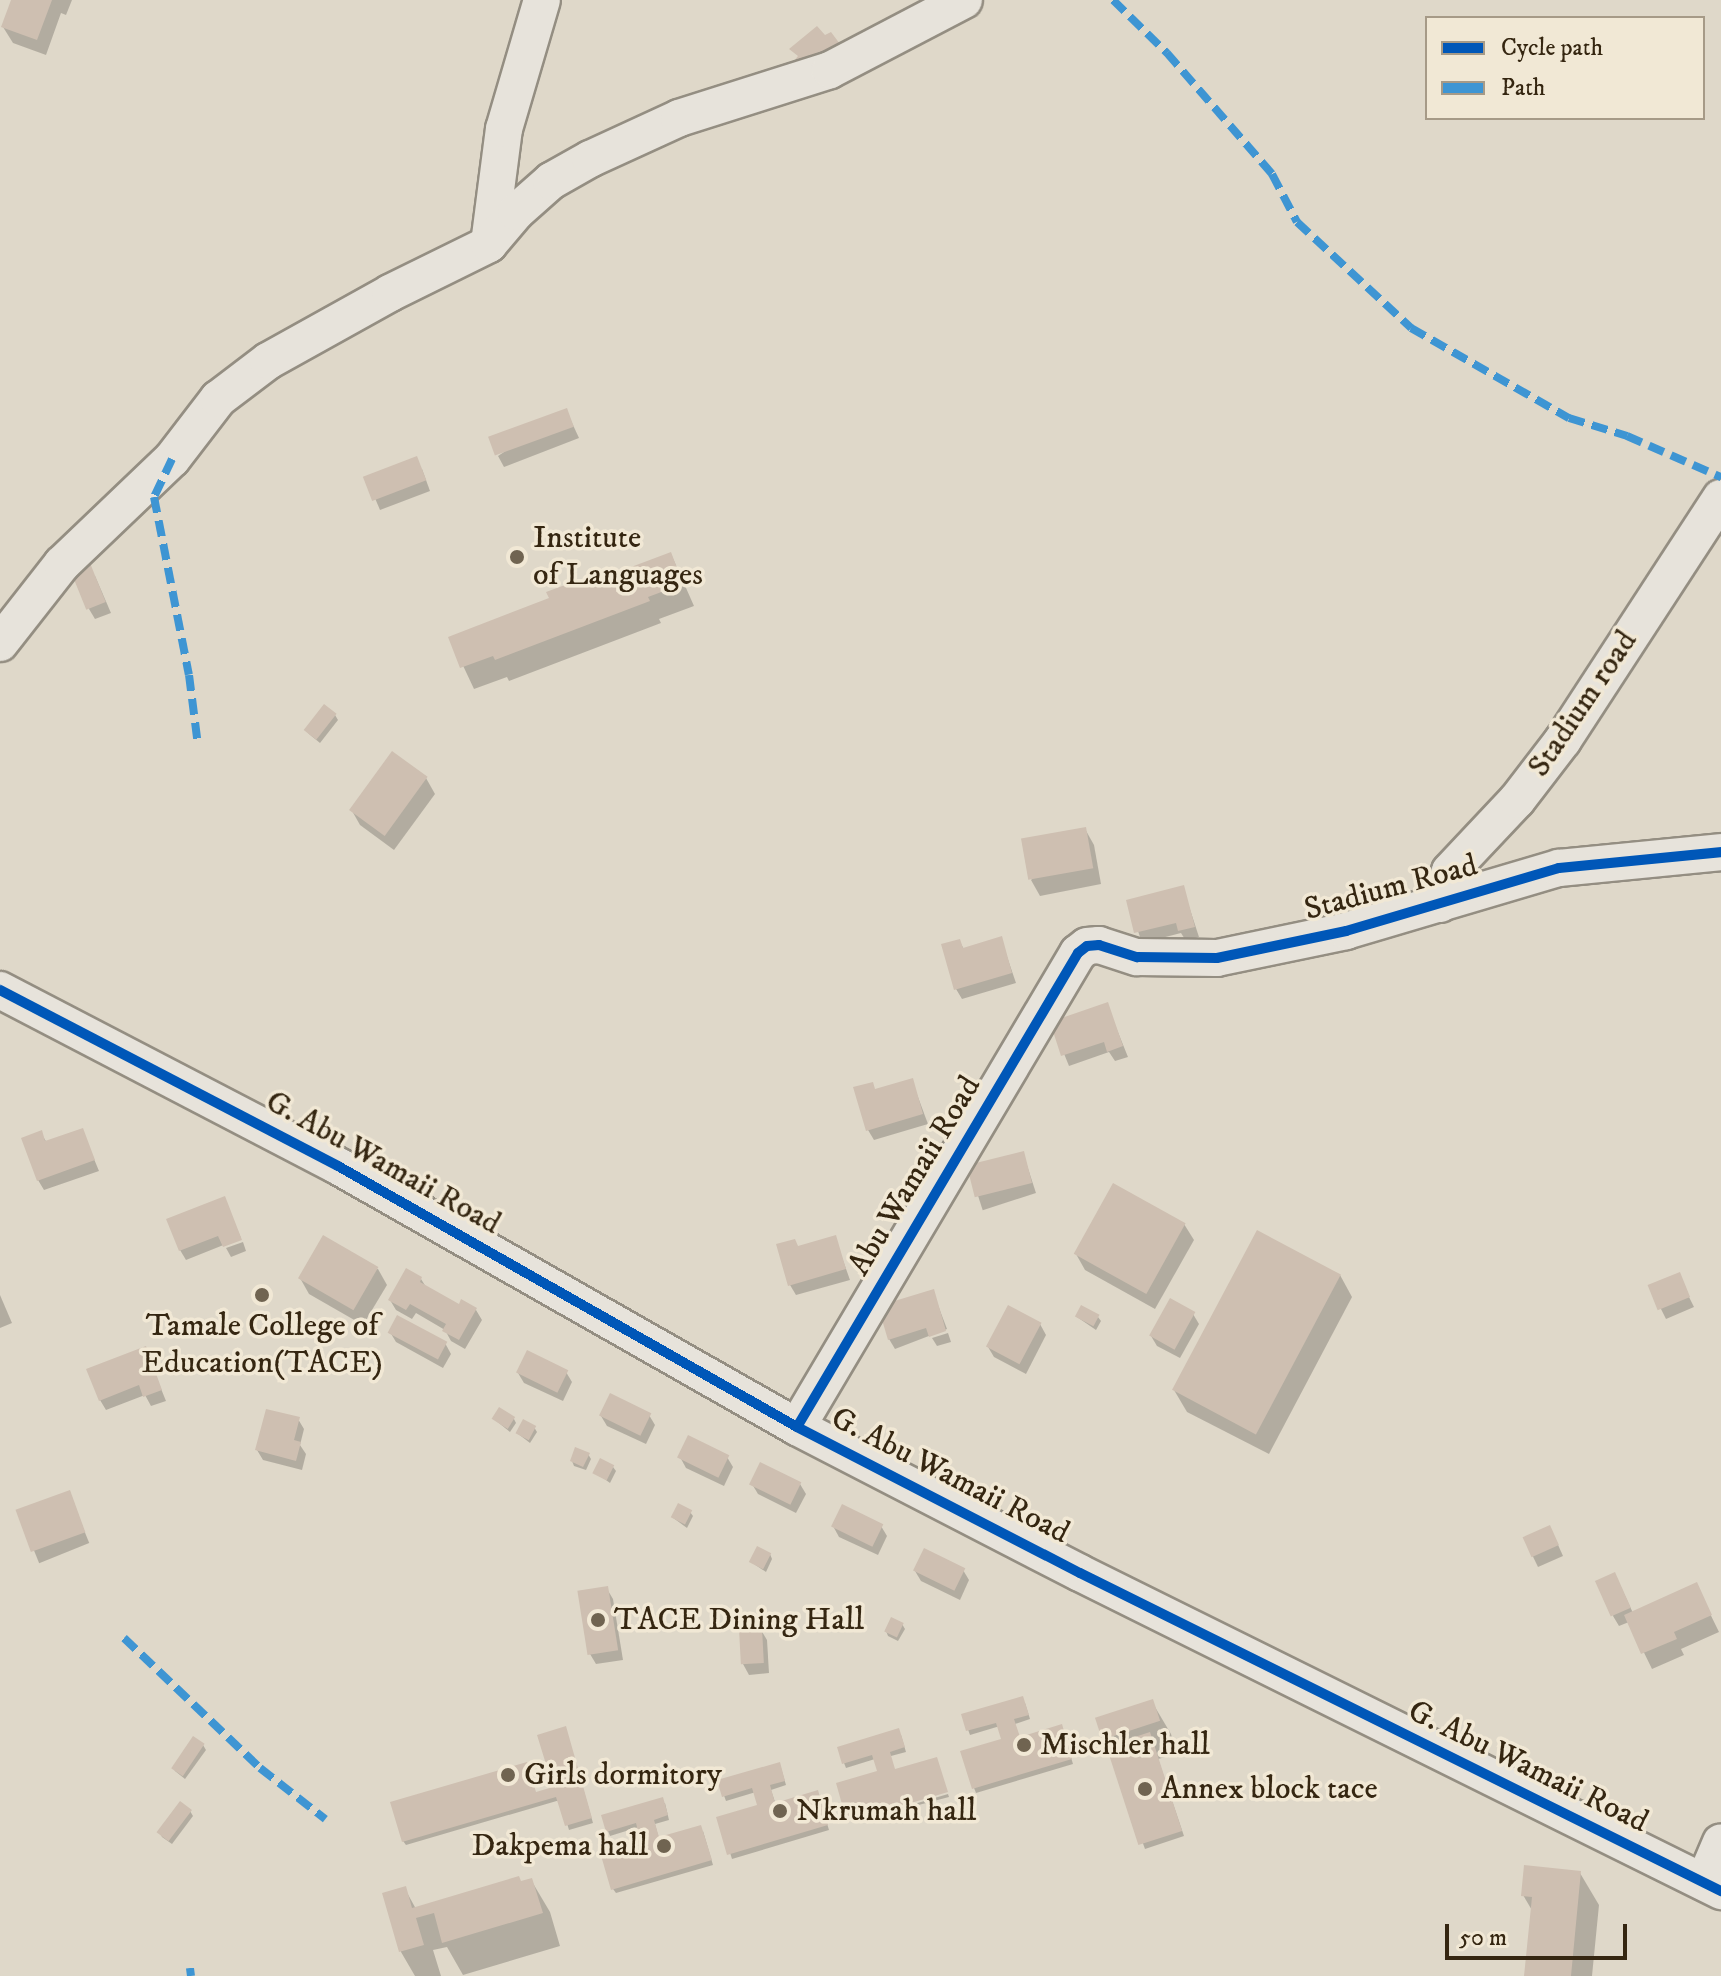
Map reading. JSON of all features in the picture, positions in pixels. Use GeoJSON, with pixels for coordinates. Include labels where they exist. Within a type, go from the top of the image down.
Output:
{"type":"FeatureCollection","features":[{"type":"Feature","properties":{"kind":"street"},"geometry":{"type":"LineString","coordinates":[[489,244],[504,129],[542,0]]}},
{"type":"Feature","properties":{"kind":"street"},"geometry":{"type":"LineString","coordinates":[[0,643],[62,564],[172,459],[218,399],[240,381],[345,317],[489,244],[516,212],[551,181],[590,159],[679,118],[830,70],[964,0]]}},
{"type":"Feature","properties":{"kind":"street","name":"Stadium road"},"geometry":{"type":"LineString","coordinates":[[1440,904],[1450,871],[1517,800],[1563,740],[1721,498]]}},
{"type":"Feature","properties":{"kind":"street","name":"Stadium Road"},"geometry":{"type":"LineString","coordinates":[[1078,953],[1087,946],[1099,945],[1137,957],[1217,958],[1346,931],[1559,868],[1721,852]]}},
{"type":"Feature","properties":{"kind":"street","name":"Abu Wamaii Road"},"geometry":{"type":"LineString","coordinates":[[797,1427],[1078,953]]}},
{"type":"Feature","properties":{"kind":"street","name":"G. Abu Wamaii Road"},"geometry":{"type":"LineString","coordinates":[[0,990],[338,1166],[797,1427],[1191,1629],[1712,1887]]}},
{"type":"Feature","properties":{"kind":"street"},"geometry":{"type":"LineString","coordinates":[[1712,1887],[1721,1842]]}},
{"type":"Feature","properties":{"kind":"building"},"geometry":{"type":"Polygon","coordinates":[[[11,0],[52,0],[37,40],[1,27],[11,0]]]}},
{"type":"Feature","properties":{"kind":"building"},"geometry":{"type":"Polygon","coordinates":[[[817,26],[825,35],[831,32],[840,44],[807,73],[794,61],[798,56],[789,49],[817,26]]]}},
{"type":"Feature","properties":{"kind":"building"},"geometry":{"type":"Polygon","coordinates":[[[567,408],[574,427],[495,456],[488,437],[567,408]]]}},
{"type":"Feature","properties":{"kind":"building"},"geometry":{"type":"Polygon","coordinates":[[[417,456],[426,480],[372,501],[363,477],[417,456]]]}},
{"type":"Feature","properties":{"kind":"building"},"geometry":{"type":"Polygon","coordinates":[[[671,552],[683,584],[648,597],[650,601],[495,660],[493,656],[460,668],[448,637],[549,598],[546,592],[576,581],[578,587],[671,552]]]}},
{"type":"Feature","properties":{"kind":"building"},"geometry":{"type":"Polygon","coordinates":[[[90,563],[106,602],[86,610],[71,571],[90,563]]]}},
{"type":"Feature","properties":{"kind":"building"},"geometry":{"type":"Polygon","coordinates":[[[324,704],[337,714],[316,740],[304,730],[324,704]]]}},
{"type":"Feature","properties":{"kind":"building"},"geometry":{"type":"Polygon","coordinates":[[[392,751],[428,777],[385,836],[349,810],[392,751]]]}},
{"type":"Feature","properties":{"kind":"building"},"geometry":{"type":"Polygon","coordinates":[[[1086,827],[1093,868],[1028,880],[1021,838],[1086,827]]]}},
{"type":"Feature","properties":{"kind":"building"},"geometry":{"type":"Polygon","coordinates":[[[1184,885],[1195,927],[1178,931],[1176,923],[1134,933],[1126,900],[1184,885]]]}},
{"type":"Feature","properties":{"kind":"building"},"geometry":{"type":"Polygon","coordinates":[[[1002,936],[1012,973],[954,990],[941,944],[960,939],[963,948],[1002,936]]]}},
{"type":"Feature","properties":{"kind":"building"},"geometry":{"type":"Polygon","coordinates":[[[1108,1002],[1123,1046],[1107,1052],[1104,1042],[1061,1056],[1050,1022],[1108,1002]]]}},
{"type":"Feature","properties":{"kind":"building"},"geometry":{"type":"Polygon","coordinates":[[[913,1078],[923,1114],[866,1131],[853,1087],[873,1082],[875,1089],[913,1078]]]}},
{"type":"Feature","properties":{"kind":"building"},"geometry":{"type":"Polygon","coordinates":[[[83,1128],[95,1160],[37,1181],[21,1138],[42,1130],[45,1141],[83,1128]]]}},
{"type":"Feature","properties":{"kind":"building"},"geometry":{"type":"Polygon","coordinates":[[[1024,1151],[1032,1183],[975,1197],[967,1165],[1024,1151]]]}},
{"type":"Feature","properties":{"kind":"building"},"geometry":{"type":"Polygon","coordinates":[[[1113,1183],[1186,1223],[1146,1294],[1074,1254],[1113,1183]]]}},
{"type":"Feature","properties":{"kind":"building"},"geometry":{"type":"Polygon","coordinates":[[[225,1196],[242,1240],[223,1247],[218,1236],[179,1251],[166,1219],[225,1196]]]}},
{"type":"Feature","properties":{"kind":"building"},"geometry":{"type":"Polygon","coordinates":[[[1257,1230],[1341,1275],[1256,1434],[1172,1390],[1257,1230]]]}},
{"type":"Feature","properties":{"kind":"building"},"geometry":{"type":"Polygon","coordinates":[[[323,1235],[378,1267],[353,1310],[298,1278],[323,1235]]]}},
{"type":"Feature","properties":{"kind":"building"},"geometry":{"type":"Polygon","coordinates":[[[836,1235],[846,1269],[788,1286],[776,1244],[795,1239],[798,1246],[836,1235]]]}},
{"type":"Feature","properties":{"kind":"building"},"geometry":{"type":"Polygon","coordinates":[[[406,1268],[422,1277],[420,1282],[459,1304],[461,1299],[477,1308],[459,1340],[442,1331],[446,1324],[410,1304],[406,1310],[388,1300],[406,1268]]]}},
{"type":"Feature","properties":{"kind":"building"},"geometry":{"type":"Polygon","coordinates":[[[1680,1272],[1690,1297],[1658,1310],[1648,1285],[1680,1272]]]}},
{"type":"Feature","properties":{"kind":"building"},"geometry":{"type":"Polygon","coordinates":[[[934,1289],[946,1331],[929,1337],[926,1328],[888,1340],[878,1306],[934,1289]]]}},
{"type":"Feature","properties":{"kind":"building"},"geometry":{"type":"Polygon","coordinates":[[[1170,1298],[1195,1312],[1175,1350],[1149,1336],[1170,1298]]]}},
{"type":"Feature","properties":{"kind":"building"},"geometry":{"type":"Polygon","coordinates":[[[1008,1305],[1042,1323],[1019,1364],[986,1346],[1008,1305]]]}},
{"type":"Feature","properties":{"kind":"building"},"geometry":{"type":"Polygon","coordinates":[[[1081,1305],[1100,1315],[1093,1326],[1075,1316],[1081,1305]]]}},
{"type":"Feature","properties":{"kind":"building"},"geometry":{"type":"Polygon","coordinates":[[[397,1315],[447,1342],[438,1359],[388,1333],[397,1315]]]}},
{"type":"Feature","properties":{"kind":"building"},"geometry":{"type":"Polygon","coordinates":[[[146,1346],[162,1390],[143,1397],[139,1385],[99,1401],[86,1369],[146,1346]]]}},
{"type":"Feature","properties":{"kind":"building"},"geometry":{"type":"Polygon","coordinates":[[[527,1350],[568,1370],[557,1393],[516,1372],[527,1350]]]}},
{"type":"Feature","properties":{"kind":"building"},"geometry":{"type":"Polygon","coordinates":[[[610,1393],[651,1413],[640,1436],[599,1415],[610,1393]]]}},
{"type":"Feature","properties":{"kind":"building"},"geometry":{"type":"Polygon","coordinates":[[[499,1407],[515,1417],[508,1429],[492,1419],[499,1407]]]}},
{"type":"Feature","properties":{"kind":"building"},"geometry":{"type":"Polygon","coordinates":[[[266,1409],[300,1417],[294,1440],[301,1442],[296,1461],[255,1450],[266,1409]]]}},
{"type":"Feature","properties":{"kind":"building"},"geometry":{"type":"Polygon","coordinates":[[[523,1419],[536,1426],[529,1440],[515,1433],[523,1419]]]}},
{"type":"Feature","properties":{"kind":"building"},"geometry":{"type":"Polygon","coordinates":[[[688,1435],[729,1455],[718,1478],[677,1457],[688,1435]]]}},
{"type":"Feature","properties":{"kind":"building"},"geometry":{"type":"Polygon","coordinates":[[[575,1447],[590,1453],[583,1467],[570,1461],[575,1447]]]}},
{"type":"Feature","properties":{"kind":"building"},"geometry":{"type":"Polygon","coordinates":[[[600,1458],[614,1465],[607,1480],[592,1473],[600,1458]]]}},
{"type":"Feature","properties":{"kind":"building"},"geometry":{"type":"Polygon","coordinates":[[[760,1462],[801,1482],[790,1505],[749,1484],[760,1462]]]}},
{"type":"Feature","properties":{"kind":"building"},"geometry":{"type":"Polygon","coordinates":[[[70,1490],[85,1532],[31,1552],[15,1510],[70,1490]]]}},
{"type":"Feature","properties":{"kind":"building"},"geometry":{"type":"Polygon","coordinates":[[[678,1503],[692,1510],[685,1525],[671,1517],[678,1503]]]}},
{"type":"Feature","properties":{"kind":"building"},"geometry":{"type":"Polygon","coordinates":[[[842,1504],[883,1524],[872,1547],[831,1526],[842,1504]]]}},
{"type":"Feature","properties":{"kind":"building"},"geometry":{"type":"Polygon","coordinates":[[[1550,1525],[1559,1545],[1532,1557],[1523,1537],[1550,1525]]]}},
{"type":"Feature","properties":{"kind":"building"},"geometry":{"type":"Polygon","coordinates":[[[757,1546],[771,1553],[763,1569],[749,1562],[757,1546]]]}},
{"type":"Feature","properties":{"kind":"building"},"geometry":{"type":"Polygon","coordinates":[[[924,1548],[965,1568],[954,1591],[913,1570],[924,1548]]]}},
{"type":"Feature","properties":{"kind":"building"},"geometry":{"type":"Polygon","coordinates":[[[1615,1572],[1631,1608],[1611,1617],[1595,1581],[1615,1572]]]}},
{"type":"Feature","properties":{"kind":"building"},"geometry":{"type":"Polygon","coordinates":[[[1697,1582],[1712,1615],[1674,1632],[1677,1639],[1641,1654],[1624,1615],[1697,1582]]]}},
{"type":"Feature","properties":{"kind":"building","name":"TACE Dining Hall"},"geometry":{"type":"Polygon","coordinates":[[[608,1586],[618,1650],[588,1655],[577,1591],[608,1586]]]}},
{"type":"Feature","properties":{"kind":"building"},"geometry":{"type":"Polygon","coordinates":[[[891,1617],[904,1623],[897,1637],[884,1632],[891,1617]]]}},
{"type":"Feature","properties":{"kind":"building"},"geometry":{"type":"Polygon","coordinates":[[[762,1628],[764,1663],[741,1664],[739,1629],[762,1628]]]}},
{"type":"Feature","properties":{"kind":"building","name":"Mischler hall"},"geometry":{"type":"Polygon","coordinates":[[[1023,1696],[1029,1715],[1014,1719],[1020,1737],[1062,1724],[1072,1759],[972,1789],[960,1751],[1001,1739],[996,1723],[966,1731],[961,1714],[1023,1696]]]}},
{"type":"Feature","properties":{"kind":"building"},"geometry":{"type":"Polygon","coordinates":[[[1153,1699],[1160,1721],[1102,1740],[1095,1718],[1153,1699]]]}},
{"type":"Feature","properties":{"kind":"building","name":"Girls dormitory"},"geometry":{"type":"Polygon","coordinates":[[[566,1726],[592,1818],[565,1826],[556,1797],[402,1842],[390,1802],[527,1762],[536,1792],[553,1787],[537,1735],[566,1726]]]}},
{"type":"Feature","properties":{"kind":"building"},"geometry":{"type":"Polygon","coordinates":[[[899,1728],[905,1747],[890,1752],[895,1769],[937,1757],[948,1792],[847,1822],[836,1783],[877,1771],[872,1755],[842,1764],[837,1747],[899,1728]]]}},
{"type":"Feature","properties":{"kind":"building","name":"Annex block tace"},"geometry":{"type":"Polygon","coordinates":[[[1150,1732],[1182,1831],[1138,1845],[1106,1746],[1150,1732]]]}},
{"type":"Feature","properties":{"kind":"building"},"geometry":{"type":"Polygon","coordinates":[[[193,1736],[205,1744],[183,1776],[171,1768],[193,1736]]]}},
{"type":"Feature","properties":{"kind":"building","name":"Nkrumah hall"},"geometry":{"type":"Polygon","coordinates":[[[780,1762],[785,1781],[770,1785],[775,1803],[818,1790],[828,1825],[727,1855],[716,1817],[757,1805],[752,1788],[722,1797],[717,1780],[780,1762]]]}},
{"type":"Feature","properties":{"kind":"building","name":"Dakpema hall"},"geometry":{"type":"Polygon","coordinates":[[[663,1797],[668,1815],[654,1820],[659,1837],[701,1825],[712,1860],[611,1890],[600,1852],[640,1839],[636,1823],[606,1832],[601,1815],[663,1797]]]}},
{"type":"Feature","properties":{"kind":"building"},"geometry":{"type":"Polygon","coordinates":[[[180,1801],[192,1810],[169,1841],[157,1832],[180,1801]]]}},
{"type":"Feature","properties":{"kind":"building"},"geometry":{"type":"Polygon","coordinates":[[[1524,1865],[1581,1871],[1571,1976],[1524,1976],[1532,1897],[1521,1896],[1524,1865]]]}},
{"type":"Feature","properties":{"kind":"building","name":"Girls dormitory"},"geometry":{"type":"Polygon","coordinates":[[[519,1876],[521,1881],[532,1878],[543,1913],[442,1943],[434,1913],[416,1918],[424,1945],[399,1952],[382,1893],[406,1886],[412,1908],[519,1876]]]}},
{"type":"Feature","properties":{"kind":"marked path"},"geometry":{"type":"LineString","coordinates":[[1113,0],[1167,53],[1272,174],[1297,222],[1411,328],[1569,418],[1627,436],[1721,477]]}},
{"type":"Feature","properties":{"kind":"marked path"},"geometry":{"type":"LineString","coordinates":[[172,459],[154,497],[189,675],[198,745]]}},
{"type":"Feature","properties":{"kind":"marked path"},"geometry":{"type":"LineString","coordinates":[[124,1638],[260,1768],[325,1819]]}},
{"type":"Feature","properties":{"kind":"marked path"},"geometry":{"type":"LineString","coordinates":[[190,1968],[191,1976]]}},
{"type":"Feature","properties":{"kind":"cycle path"},"geometry":{"type":"LineString","coordinates":[[797,1427],[1078,953],[1087,946],[1099,945],[1137,957],[1217,958],[1346,931],[1559,868],[1721,852]]}},
{"type":"Feature","properties":{"kind":"cycle path"},"geometry":{"type":"LineString","coordinates":[[0,990],[338,1166],[797,1427],[1080,1573],[1721,1891]]}},
{"type":"Feature","properties":{"kind":"place","name":"Institute of Languages"},"geometry":{"type":"Point","coordinates":[517,557]}},
{"type":"Feature","properties":{"kind":"place","name":"Tamale College of Education(TACE)"},"geometry":{"type":"Point","coordinates":[262,1295]}},
{"type":"Feature","properties":{"kind":"place","name":"TACE Dining Hall"},"geometry":{"type":"Point","coordinates":[598,1620]}},
{"type":"Feature","properties":{"kind":"place","name":"Mischler hall"},"geometry":{"type":"Point","coordinates":[1024,1745]}},
{"type":"Feature","properties":{"kind":"place","name":"Girls dormitory"},"geometry":{"type":"Point","coordinates":[508,1775]}},
{"type":"Feature","properties":{"kind":"place","name":"Annex block tace"},"geometry":{"type":"Point","coordinates":[1145,1789]}},
{"type":"Feature","properties":{"kind":"place","name":"Nkrumah hall"},"geometry":{"type":"Point","coordinates":[780,1811]}},
{"type":"Feature","properties":{"kind":"place","name":"Dakpema hall"},"geometry":{"type":"Point","coordinates":[664,1846]}}]}
